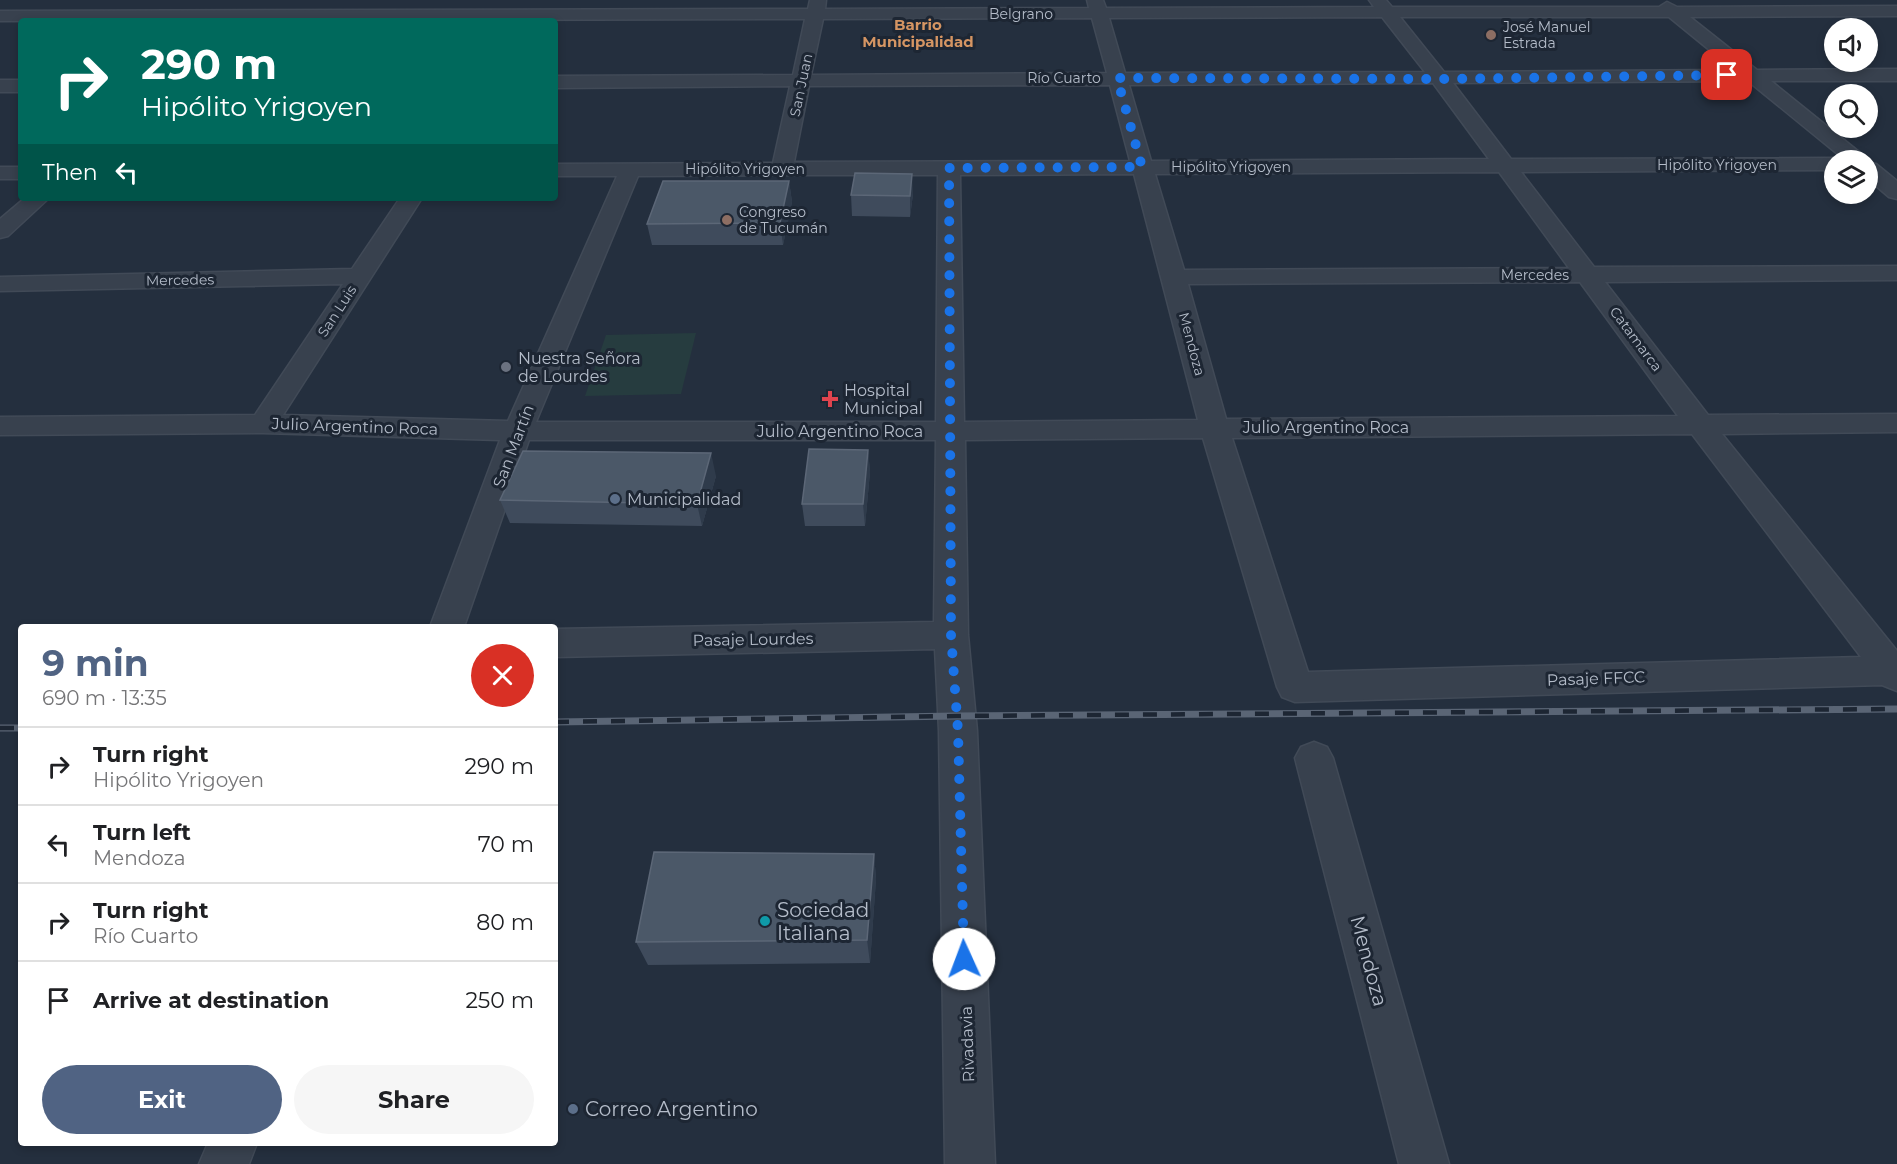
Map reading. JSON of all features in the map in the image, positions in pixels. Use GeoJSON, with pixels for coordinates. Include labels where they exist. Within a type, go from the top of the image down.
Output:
{"type":"FeatureCollection","features":[{"type":"Feature","properties":{"kind":"street"},"geometry":{"type":"LineString","coordinates":[[242,18],[262,0]]}},
{"type":"Feature","properties":{"kind":"street"},"geometry":{"type":"LineString","coordinates":[[530,18],[541,0]]}},
{"type":"Feature","properties":{"kind":"street","name":"Belgrano"},"geometry":{"type":"LineString","coordinates":[[0,16],[530,18],[816,8],[1382,6],[1666,6],[1897,11]]}},
{"type":"Feature","properties":{"kind":"street","name":"Catamarca"},"geometry":{"type":"LineString","coordinates":[[1382,6],[1440,79],[1700,424],[1895,672]]}},
{"type":"Feature","properties":{"kind":"street"},"geometry":{"type":"LineString","coordinates":[[1666,6],[1845,150]]}},
{"type":"Feature","properties":{"kind":"street","name":"Mendoza"},"geometry":{"type":"LineString","coordinates":[[1097,7],[1174,277],[1214,428],[1294,687]]}},
{"type":"Feature","properties":{"kind":"street","name":"San Juan"},"geometry":{"type":"LineString","coordinates":[[782,169],[816,8]]}},
{"type":"Feature","properties":{"kind":"street","name":"Río Cuarto"},"geometry":{"type":"LineString","coordinates":[[558,82],[1897,75]]}},
{"type":"Feature","properties":{"kind":"street"},"geometry":{"type":"LineString","coordinates":[[0,86],[18,86]]}},
{"type":"Feature","properties":{"kind":"street","name":"Hipólito Yrigoyen"},"geometry":{"type":"LineString","coordinates":[[558,170],[1824,164]]}},
{"type":"Feature","properties":{"kind":"street"},"geometry":{"type":"LineString","coordinates":[[1878,164],[1897,164]]}},
{"type":"Feature","properties":{"kind":"street","name":"Rivadavia"},"geometry":{"type":"LineString","coordinates":[[949,168],[951,635],[958,731],[970,1164]]}},
{"type":"Feature","properties":{"kind":"street","name":"San Martín"},"geometry":{"type":"LineString","coordinates":[[448,624],[518,431],[630,170]]}},
{"type":"Feature","properties":{"kind":"street"},"geometry":{"type":"LineString","coordinates":[[0,173],[18,173]]}},
{"type":"Feature","properties":{"kind":"street"},"geometry":{"type":"LineString","coordinates":[[1878,177],[1897,192]]}},
{"type":"Feature","properties":{"kind":"street"},"geometry":{"type":"LineString","coordinates":[[0,231],[35,201]]}},
{"type":"Feature","properties":{"kind":"street","name":"San Luis"},"geometry":{"type":"LineString","coordinates":[[263,424],[409,201]]}},
{"type":"Feature","properties":{"kind":"street","name":"Mercedes"},"geometry":{"type":"LineString","coordinates":[[1174,277],[1897,273]]}},
{"type":"Feature","properties":{"kind":"street","name":"Mercedes"},"geometry":{"type":"LineString","coordinates":[[0,284],[360,276]]}},
{"type":"Feature","properties":{"kind":"street","name":"Julio Argentino Roca"},"geometry":{"type":"LineString","coordinates":[[0,426],[263,424],[518,431],[949,431],[1897,423]]}},
{"type":"Feature","properties":{"kind":"street","name":"Pasaje Lourdes"},"geometry":{"type":"LineString","coordinates":[[558,643],[951,635]]}},
{"type":"Feature","properties":{"kind":"street","name":"Pasaje FFCC"},"geometry":{"type":"LineString","coordinates":[[1294,687],[1895,672]]}},
{"type":"Feature","properties":{"kind":"street","name":"Mendoza"},"geometry":{"type":"LineString","coordinates":[[1314,758],[1424,1164]]}},
{"type":"Feature","properties":{"kind":"street"},"geometry":{"type":"LineString","coordinates":[[224,1164],[232,1146]]}},
{"type":"Feature","properties":{"kind":"green space"},"geometry":{"type":"Polygon","coordinates":[[[696,333],[681,394],[585,396],[606,335],[696,333]]]}},
{"type":"Feature","properties":{"kind":"building"},"geometry":{"type":"Polygon","coordinates":[[[855,173],[912,174],[910,196],[851,195],[855,173]]]}},
{"type":"Feature","properties":{"kind":"building"},"geometry":{"type":"Polygon","coordinates":[[[663,181],[789,181],[780,223],[647,224],[663,181]]]}},
{"type":"Feature","properties":{"kind":"building"},"geometry":{"type":"Polygon","coordinates":[[[809,449],[868,450],[863,504],[802,504],[809,449]]]}},
{"type":"Feature","properties":{"kind":"building"},"geometry":{"type":"Polygon","coordinates":[[[523,451],[711,453],[697,504],[500,500],[523,451]]]}},
{"type":"Feature","properties":{"kind":"building","name":"Sociedad Italiana"},"geometry":{"type":"Polygon","coordinates":[[[654,852],[874,854],[867,940],[636,942],[654,852]]]}},
{"type":"Feature","properties":{"kind":"railway"},"geometry":{"type":"LineString","coordinates":[[558,722],[957,716],[1897,709]]}},
{"type":"Feature","properties":{"kind":"railway"},"geometry":{"type":"LineString","coordinates":[[0,728],[18,728]]}},
{"type":"Feature","properties":{"kind":"place","name":"José Manuel Estrada"},"geometry":{"type":"Point","coordinates":[1491,35]}},
{"type":"Feature","properties":{"kind":"place","name":"Congreso de Tucumán"},"geometry":{"type":"Point","coordinates":[727,220]}},
{"type":"Feature","properties":{"kind":"place","name":"Nuestra Señora de Lourdes"},"geometry":{"type":"Point","coordinates":[506,367]}},
{"type":"Feature","properties":{"kind":"place","name":"Hospital Municipal"},"geometry":{"type":"Point","coordinates":[830,399]}},
{"type":"Feature","properties":{"kind":"place","name":"Municipalidad"},"geometry":{"type":"Point","coordinates":[615,499]}},
{"type":"Feature","properties":{"kind":"place","name":"Sociedad Italiana"},"geometry":{"type":"Point","coordinates":[765,921]}},
{"type":"Feature","properties":{"kind":"place","name":"Correo Argentino"},"geometry":{"type":"Point","coordinates":[573,1109]}},
{"type":"Feature","properties":{"kind":"district","name":"Barrio Municipalidad"},"geometry":{"type":"Point","coordinates":[918,34]}},
{"type":"Feature","properties":{"kind":"route"},"geometry":{"type":"LineString","coordinates":[[964,959],[958,731],[951,635],[949,168],[1142,167],[1117,78],[1440,79],[1727,75]]}}]}
